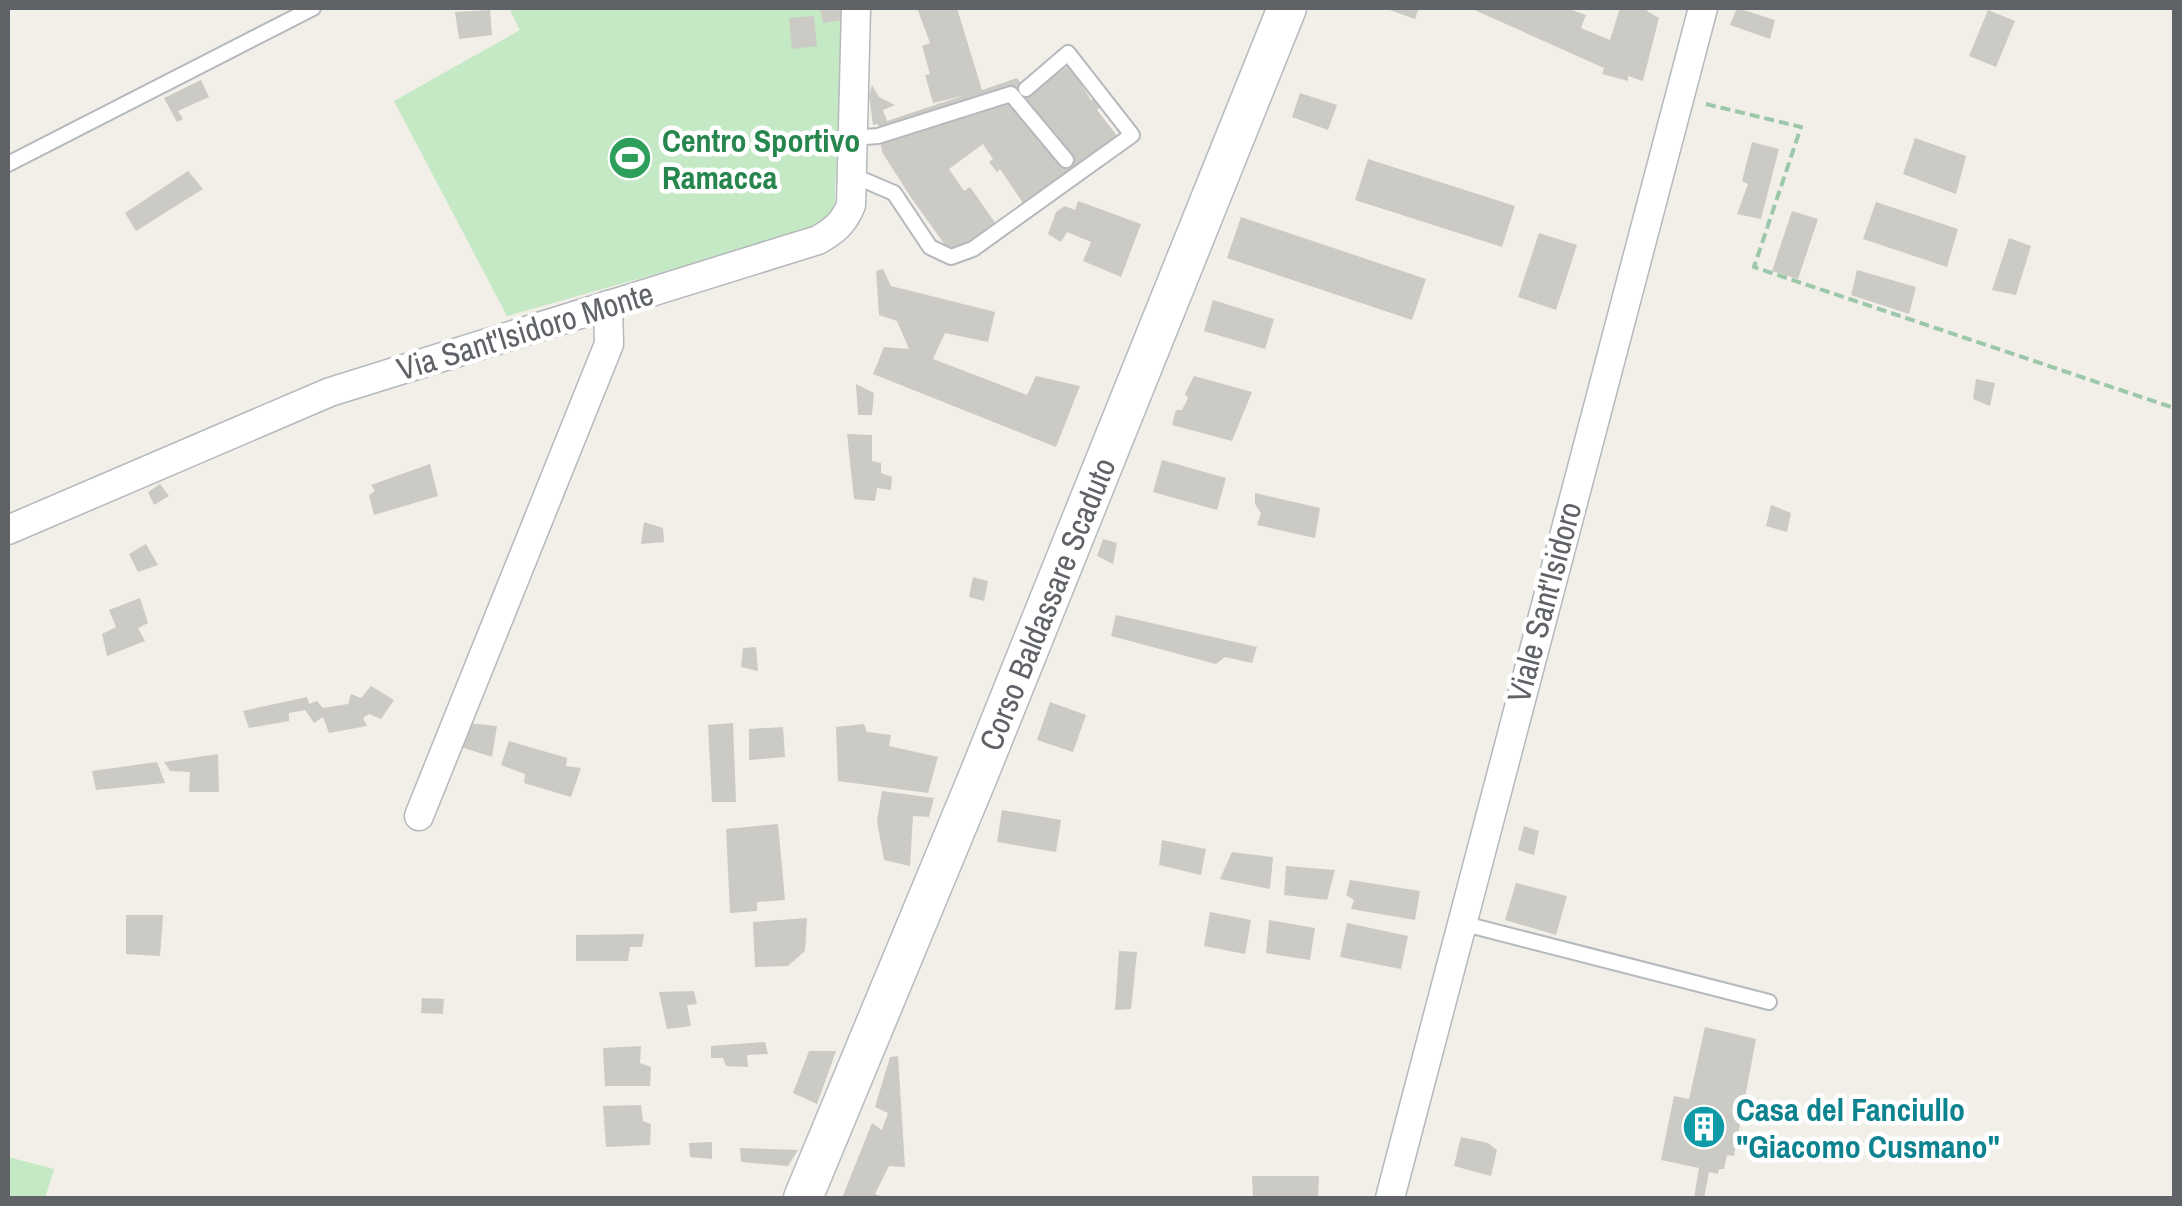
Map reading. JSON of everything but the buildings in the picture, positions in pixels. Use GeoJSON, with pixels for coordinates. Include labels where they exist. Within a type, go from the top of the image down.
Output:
{"type":"FeatureCollection","features":[{"type":"Feature","properties":{"kind":"street","name":"Via Sant'Isidoro Monte"},"geometry":{"type":"LineString","coordinates":[[8,530],[330,392],[818,240],[832,232],[846,218],[851,205],[856,8]]}},
{"type":"Feature","properties":{"kind":"street","name":"Corso Baldassare Scaduto"},"geometry":{"type":"LineString","coordinates":[[803,1198],[1287,8]]}},
{"type":"Feature","properties":{"kind":"street","name":"Viale Sant'Isidoro"},"geometry":{"type":"LineString","coordinates":[[1390,1198],[1703,8]]}},
{"type":"Feature","properties":{"kind":"street"},"geometry":{"type":"LineString","coordinates":[[420,816],[610,344],[608,305]]}},
{"type":"Feature","properties":{"kind":"lane"},"geometry":{"type":"LineString","coordinates":[[8,164],[313,8]]}},
{"type":"Feature","properties":{"kind":"lane"},"geometry":{"type":"LineString","coordinates":[[852,176],[894,193],[930,247],[951,256],[973,250],[1132,135],[1068,54],[1030,88]]}},
{"type":"Feature","properties":{"kind":"lane"},"geometry":{"type":"LineString","coordinates":[[852,138],[878,136],[1011,94],[1066,160]]}},
{"type":"Feature","properties":{"kind":"lane"},"geometry":{"type":"LineString","coordinates":[[1460,923],[1769,1002]]}},
{"type":"Feature","properties":{"kind":"path"},"geometry":{"type":"LineString","coordinates":[[1677,96],[1801,127],[1754,266],[2174,408]]}},
{"type":"Feature","properties":{"kind":"green space","name":"Centro Sportivo Ramacca"},"geometry":{"type":"Polygon","coordinates":[[[509,8],[843,8],[834,215],[825,226],[507,316],[394,101],[520,30],[509,8]]]}},
{"type":"Feature","properties":{"kind":"green space"},"geometry":{"type":"Polygon","coordinates":[[[8,1157],[54,1169],[45,1198],[8,1198],[8,1157]]]}},
{"type":"Feature","properties":{"kind":"place","name":"Centro Sportivo Ramacca"},"geometry":{"type":"Point","coordinates":[630,158]}},
{"type":"Feature","properties":{"kind":"place","name":"Casa del Fanciullo \"Giacomo Cusmano\""},"geometry":{"type":"Point","coordinates":[1704,1127]}}]}
